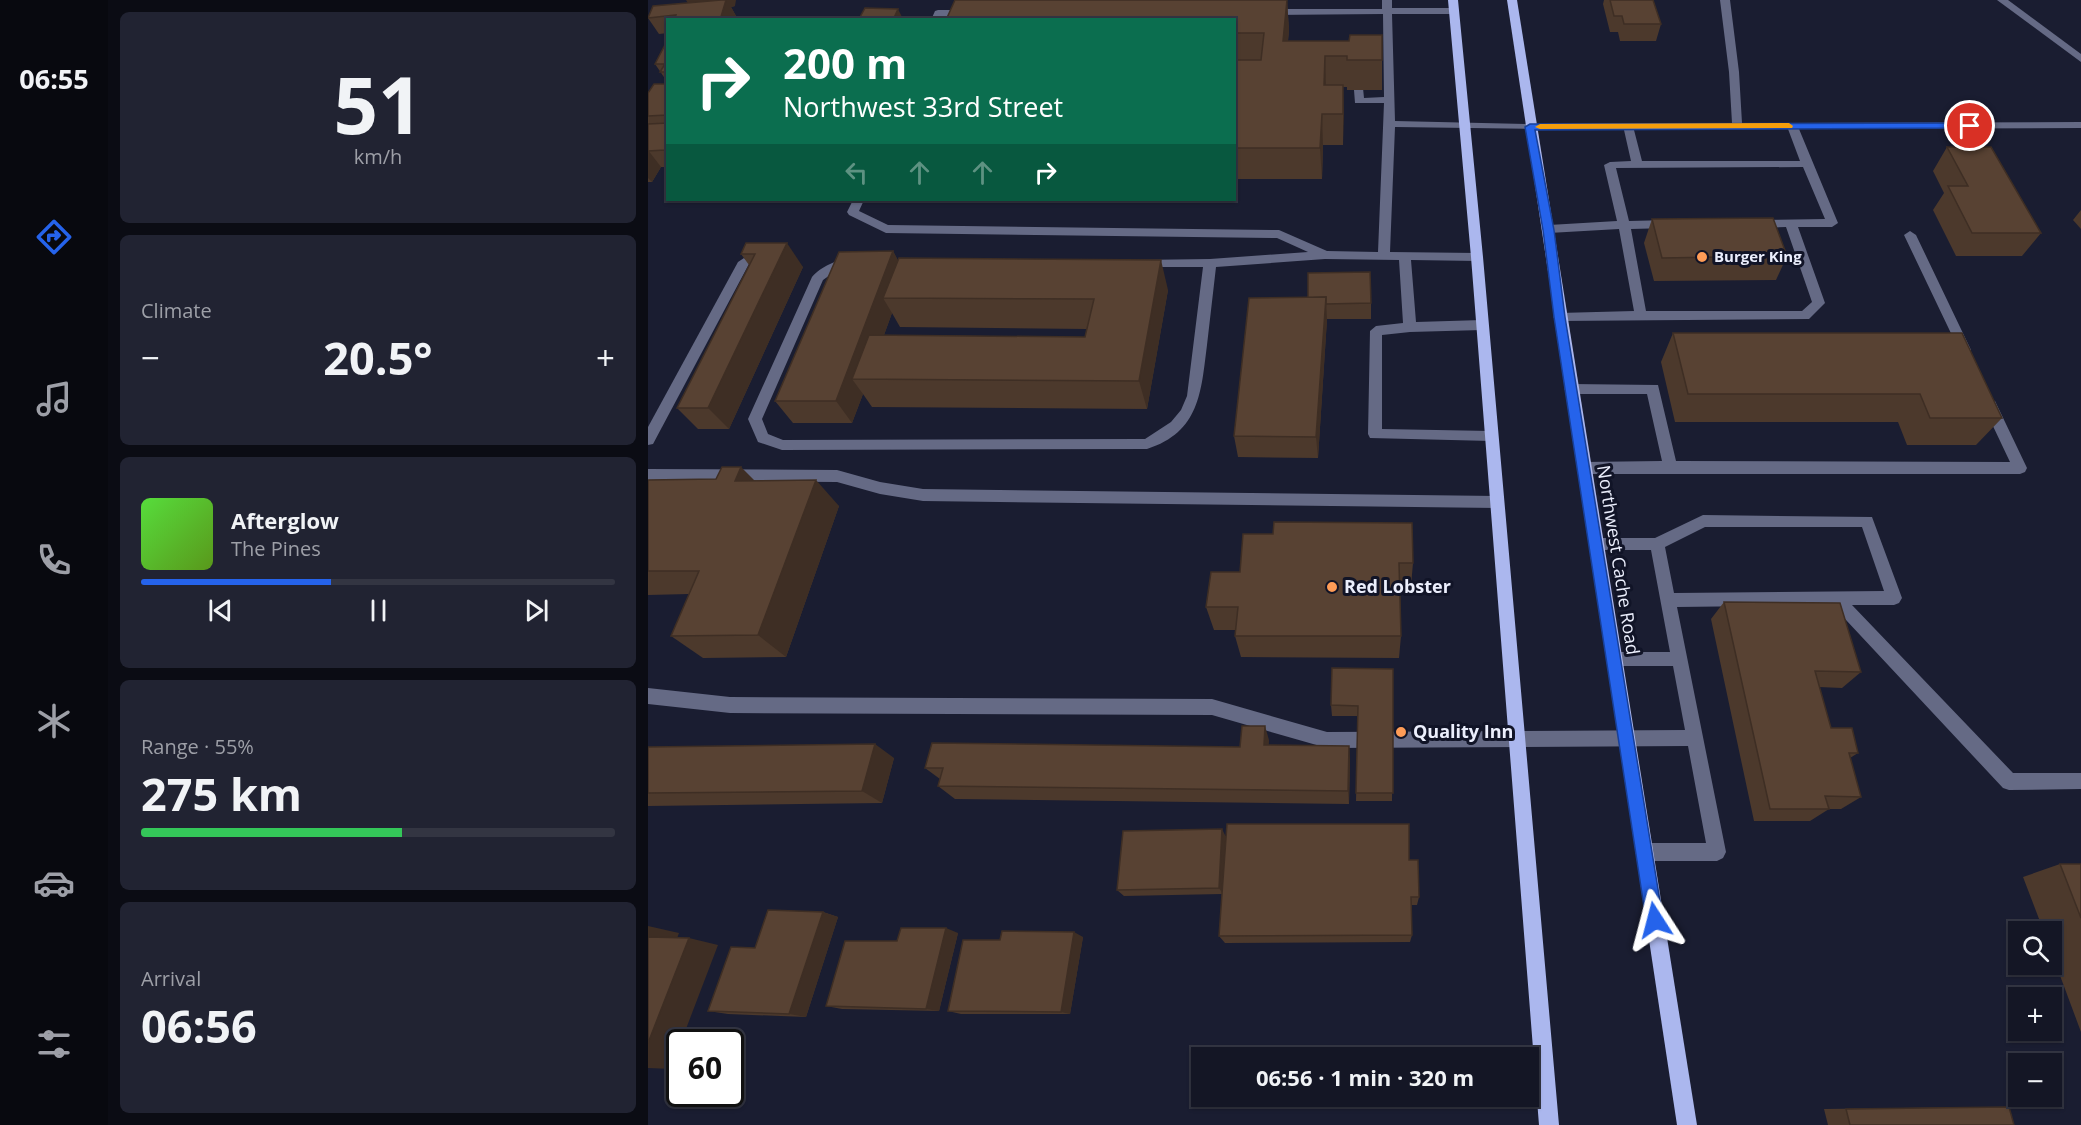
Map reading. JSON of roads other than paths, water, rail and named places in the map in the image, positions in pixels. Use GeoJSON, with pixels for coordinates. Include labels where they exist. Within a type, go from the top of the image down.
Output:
{"type":"FeatureCollection","features":[{"type":"Feature","properties":{"kind":"main road","name":"Northwest Cache Road"},"geometry":{"type":"LineString","coordinates":[[1512,0],[1530,127],[1549,230],[1559,317],[1687,1125]]}},
{"type":"Feature","properties":{"kind":"main road"},"geometry":{"type":"LineString","coordinates":[[1453,5],[1477,257],[1549,1125]]}},
{"type":"Feature","properties":{"kind":"street"},"geometry":{"type":"LineString","coordinates":[[1725,0],[1734,72],[1737,126]]}},
{"type":"Feature","properties":{"kind":"street"},"geometry":{"type":"LineString","coordinates":[[2002,0],[2081,59]]}},
{"type":"Feature","properties":{"kind":"street"},"geometry":{"type":"LineString","coordinates":[[1258,12],[1453,5]]}},
{"type":"Feature","properties":{"kind":"street"},"geometry":{"type":"LineString","coordinates":[[1384,257],[1390,124],[1385,56],[1387,6]]}},
{"type":"Feature","properties":{"kind":"street"},"geometry":{"type":"LineString","coordinates":[[937,18],[938,14],[974,13]]}},
{"type":"Feature","properties":{"kind":"street"},"geometry":{"type":"LineString","coordinates":[[1359,90],[1359,100],[1373,95],[1390,100]]}},
{"type":"Feature","properties":{"kind":"street"},"geometry":{"type":"LineString","coordinates":[[1390,124],[1530,127],[2081,125]]}},
{"type":"Feature","properties":{"kind":"street"},"geometry":{"type":"LineString","coordinates":[[1628,126],[1637,165]]}},
{"type":"Feature","properties":{"kind":"street"},"geometry":{"type":"LineString","coordinates":[[1743,224],[1832,222],[1792,126]]}},
{"type":"Feature","properties":{"kind":"street"},"geometry":{"type":"LineString","coordinates":[[1641,315],[1610,165],[1807,164]]}},
{"type":"Feature","properties":{"kind":"street"},"geometry":{"type":"LineString","coordinates":[[859,201],[854,212],[886,229],[1279,234],[1325,255]]}},
{"type":"Feature","properties":{"kind":"street"},"geometry":{"type":"LineString","coordinates":[[1549,230],[1684,224]]}},
{"type":"Feature","properties":{"kind":"street"},"geometry":{"type":"LineString","coordinates":[[1559,317],[1805,316],[1819,303],[1791,224]]}},
{"type":"Feature","properties":{"kind":"street"},"geometry":{"type":"LineString","coordinates":[[1910,235],[1970,362]]}},
{"type":"Feature","properties":{"kind":"street"},"geometry":{"type":"LineString","coordinates":[[1129,263],[1210,263],[1325,255],[1477,257]]}},
{"type":"Feature","properties":{"kind":"street"},"geometry":{"type":"LineString","coordinates":[[1405,256],[1410,327]]}},
{"type":"Feature","properties":{"kind":"street"},"geometry":{"type":"LineString","coordinates":[[648,440],[744,262]]}},
{"type":"Feature","properties":{"kind":"street"},"geometry":{"type":"LineString","coordinates":[[861,262],[849,262],[833,267],[818,277],[755,419],[763,438],[782,445],[1146,444],[1171,430],[1187,416],[1194,396],[1210,263]]}},
{"type":"Feature","properties":{"kind":"street"},"geometry":{"type":"LineString","coordinates":[[1482,325],[1410,327],[1376,332],[1375,434],[1491,436]]}},
{"type":"Feature","properties":{"kind":"street"},"geometry":{"type":"LineString","coordinates":[[1571,389],[1653,389],[1670,467]]}},
{"type":"Feature","properties":{"kind":"street"},"geometry":{"type":"LineString","coordinates":[[1584,468],[2020,468],[1985,394]]}},
{"type":"Feature","properties":{"kind":"street"},"geometry":{"type":"LineString","coordinates":[[648,475],[837,476],[880,488],[923,495],[1497,502]]}},
{"type":"Feature","properties":{"kind":"street"},"geometry":{"type":"LineString","coordinates":[[1596,544],[1657,544],[1703,521],[1867,521],[1894,598],[1668,600]]}},
{"type":"Feature","properties":{"kind":"street"},"geometry":{"type":"LineString","coordinates":[[1644,852],[1717,852],[1657,544]]}},
{"type":"Feature","properties":{"kind":"street"},"geometry":{"type":"LineString","coordinates":[[1835,598],[2009,782],[2081,781]]}},
{"type":"Feature","properties":{"kind":"street"},"geometry":{"type":"LineString","coordinates":[[1614,659],[1679,659]]}},
{"type":"Feature","properties":{"kind":"street"},"geometry":{"type":"LineString","coordinates":[[648,696],[730,705],[1212,707],[1327,740],[1695,738]]}},
{"type":"Feature","properties":{"kind":"place","name":"Burger King"},"geometry":{"type":"Point","coordinates":[1702,257]}},
{"type":"Feature","properties":{"kind":"place","name":"Red Lobster"},"geometry":{"type":"Point","coordinates":[1332,587]}},
{"type":"Feature","properties":{"kind":"place","name":"Quality Inn"},"geometry":{"type":"Point","coordinates":[1401,732]}}]}
